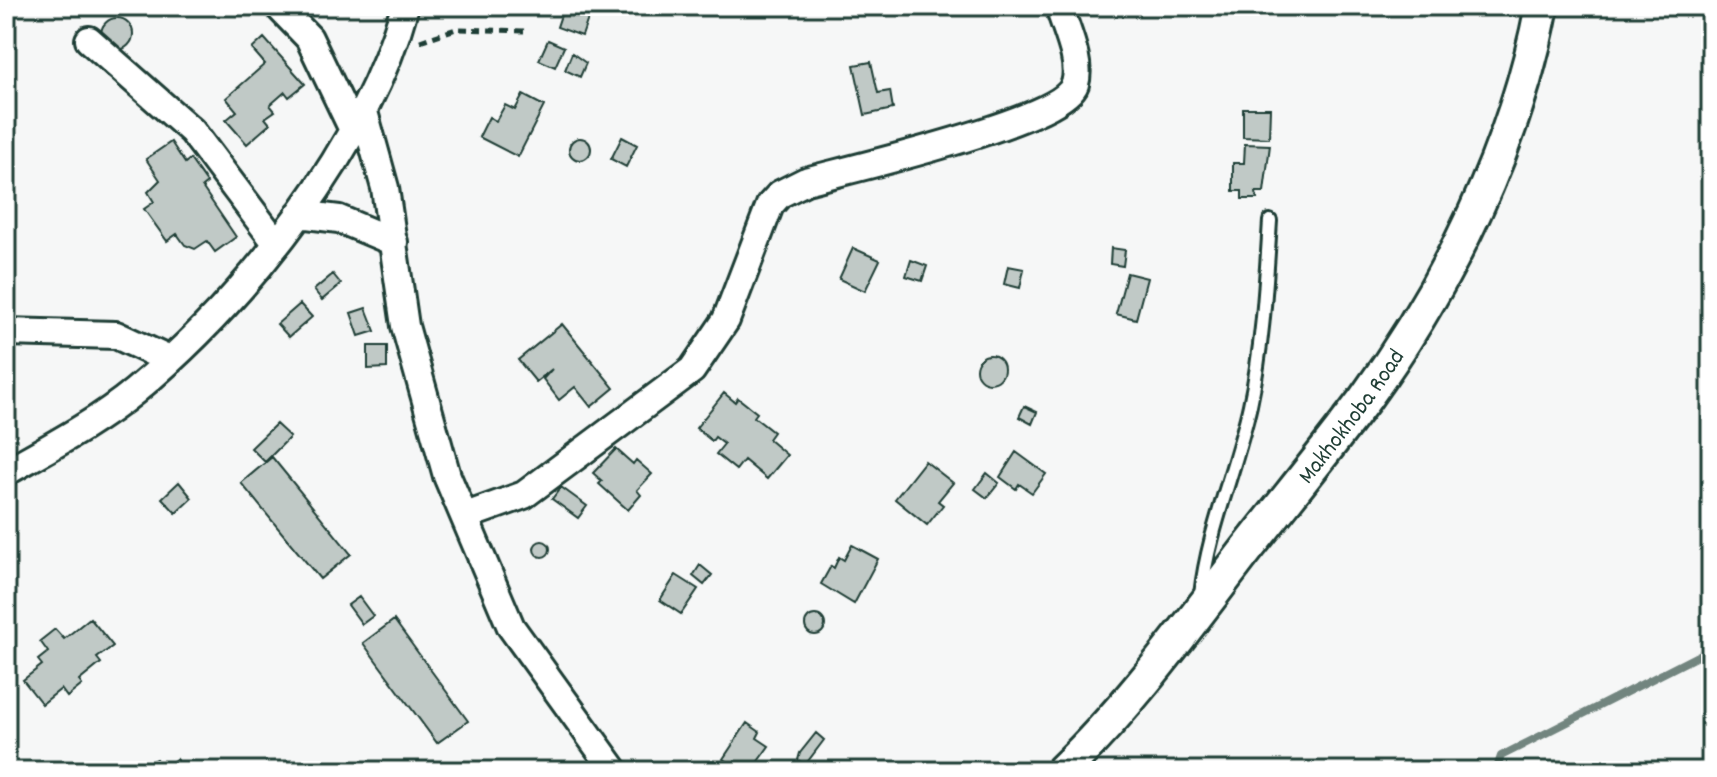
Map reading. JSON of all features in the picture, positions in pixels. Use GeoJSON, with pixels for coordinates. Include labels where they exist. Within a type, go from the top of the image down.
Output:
{"type":"FeatureCollection","features":[{"type":"Feature","properties":{"kind":"street"},"geometry":{"type":"LineString","coordinates":[[278,6],[309,38],[359,121],[385,188],[405,326],[447,476],[511,627],[615,771]]}},
{"type":"Feature","properties":{"kind":"street"},"geometry":{"type":"LineString","coordinates":[[6,472],[90,423],[133,392],[169,360],[277,244],[359,121],[392,51],[405,6]]}},
{"type":"Feature","properties":{"kind":"street"},"geometry":{"type":"LineString","coordinates":[[466,516],[524,495],[692,370],[726,320],[762,224],[780,194],[806,181],[981,133],[1059,102],[1069,94],[1076,78],[1075,60],[1059,6]]}},
{"type":"Feature","properties":{"kind":"street","name":"Makhokhoba Road"},"geometry":{"type":"LineString","coordinates":[[1062,771],[1097,737],[1365,399],[1445,270],[1485,190],[1519,106],[1542,6]]}},
{"type":"Feature","properties":{"kind":"street"},"geometry":{"type":"LineString","coordinates":[[89,40],[192,131],[277,244]]}},
{"type":"Feature","properties":{"kind":"street"},"geometry":{"type":"LineString","coordinates":[[299,214],[339,219],[394,242]]}},
{"type":"Feature","properties":{"kind":"street"},"geometry":{"type":"LineString","coordinates":[[6,332],[116,335],[169,360]]}},
{"type":"Feature","properties":{"kind":"lane"},"geometry":{"type":"LineString","coordinates":[[1200,610],[1206,556],[1250,403],[1262,322],[1270,221]]}},
{"type":"Feature","properties":{"kind":"path"},"geometry":{"type":"LineString","coordinates":[[392,51],[456,29],[527,31]]}},
{"type":"Feature","properties":{"kind":"building"},"geometry":{"type":"Polygon","coordinates":[[[564,6],[592,7],[582,36],[557,27],[564,6]]]}},
{"type":"Feature","properties":{"kind":"building"},"geometry":{"type":"Polygon","coordinates":[[[117,18],[128,23],[133,34],[128,45],[117,50],[106,45],[101,34],[106,23],[117,18]]]}},
{"type":"Feature","properties":{"kind":"building"},"geometry":{"type":"Polygon","coordinates":[[[264,38],[305,84],[289,97],[285,92],[270,105],[275,111],[265,118],[270,124],[247,144],[226,120],[237,111],[226,98],[265,64],[252,49],[264,38]]]}},
{"type":"Feature","properties":{"kind":"building"},"geometry":{"type":"Polygon","coordinates":[[[548,40],[564,47],[555,67],[539,60],[548,40]]]}},
{"type":"Feature","properties":{"kind":"building"},"geometry":{"type":"Polygon","coordinates":[[[572,53],[586,63],[580,77],[565,70],[572,53]]]}},
{"type":"Feature","properties":{"kind":"building"},"geometry":{"type":"Polygon","coordinates":[[[871,62],[878,93],[890,91],[893,109],[865,115],[854,65],[871,62]]]}},
{"type":"Feature","properties":{"kind":"building"},"geometry":{"type":"Polygon","coordinates":[[[523,95],[544,106],[518,157],[479,137],[489,117],[496,121],[505,105],[515,110],[523,95]]]}},
{"type":"Feature","properties":{"kind":"building"},"geometry":{"type":"Polygon","coordinates":[[[1243,108],[1270,108],[1269,138],[1243,137],[1243,108]]]}},
{"type":"Feature","properties":{"kind":"building"},"geometry":{"type":"Polygon","coordinates":[[[622,137],[637,145],[626,167],[611,159],[622,137]]]}},
{"type":"Feature","properties":{"kind":"building"},"geometry":{"type":"Polygon","coordinates":[[[580,138],[588,141],[591,149],[588,157],[580,160],[572,157],[569,149],[572,141],[580,138]]]}},
{"type":"Feature","properties":{"kind":"building"},"geometry":{"type":"Polygon","coordinates":[[[171,142],[185,163],[190,159],[207,183],[202,187],[236,237],[215,252],[207,241],[195,249],[185,245],[177,234],[167,241],[144,209],[154,202],[148,192],[160,180],[146,159],[171,142]]]}},
{"type":"Feature","properties":{"kind":"building"},"geometry":{"type":"Polygon","coordinates":[[[1245,144],[1270,145],[1264,192],[1256,192],[1257,199],[1242,199],[1242,191],[1233,191],[1233,163],[1244,163],[1245,144]]]}},
{"type":"Feature","properties":{"kind":"building"},"geometry":{"type":"Polygon","coordinates":[[[853,248],[880,260],[865,291],[839,279],[853,248]]]}},
{"type":"Feature","properties":{"kind":"building"},"geometry":{"type":"Polygon","coordinates":[[[1111,248],[1125,250],[1123,266],[1110,264],[1111,248]]]}},
{"type":"Feature","properties":{"kind":"building"},"geometry":{"type":"Polygon","coordinates":[[[911,260],[927,266],[922,281],[906,276],[911,260]]]}},
{"type":"Feature","properties":{"kind":"building"},"geometry":{"type":"Polygon","coordinates":[[[1008,266],[1024,269],[1020,288],[1004,284],[1008,266]]]}},
{"type":"Feature","properties":{"kind":"building"},"geometry":{"type":"Polygon","coordinates":[[[1127,273],[1147,278],[1136,319],[1116,314],[1127,273]]]}},
{"type":"Feature","properties":{"kind":"building"},"geometry":{"type":"Polygon","coordinates":[[[333,274],[341,284],[322,300],[314,290],[333,274]]]}},
{"type":"Feature","properties":{"kind":"building"},"geometry":{"type":"Polygon","coordinates":[[[300,304],[312,317],[289,337],[277,324],[300,304]]]}},
{"type":"Feature","properties":{"kind":"building"},"geometry":{"type":"Polygon","coordinates":[[[366,308],[375,331],[359,336],[351,313],[366,308]]]}},
{"type":"Feature","properties":{"kind":"building"},"geometry":{"type":"Polygon","coordinates":[[[562,324],[614,388],[591,407],[575,387],[559,400],[543,379],[552,369],[536,382],[518,360],[562,324]]]}},
{"type":"Feature","properties":{"kind":"building"},"geometry":{"type":"Polygon","coordinates":[[[368,346],[387,346],[387,368],[368,369],[368,346]]]}},
{"type":"Feature","properties":{"kind":"building"},"geometry":{"type":"Polygon","coordinates":[[[990,355],[1000,359],[1004,369],[1000,379],[990,383],[980,379],[976,369],[980,359],[990,355]]]}},
{"type":"Feature","properties":{"kind":"building"},"geometry":{"type":"Polygon","coordinates":[[[724,393],[735,402],[738,398],[757,413],[754,417],[773,432],[768,439],[787,455],[767,479],[744,460],[736,470],[716,454],[724,444],[715,437],[712,441],[696,428],[724,393]]]}},
{"type":"Feature","properties":{"kind":"building"},"geometry":{"type":"Polygon","coordinates":[[[1024,406],[1037,412],[1032,424],[1019,417],[1024,406]]]}},
{"type":"Feature","properties":{"kind":"building"},"geometry":{"type":"Polygon","coordinates":[[[276,424],[290,437],[265,462],[251,448],[276,424]]]}},
{"type":"Feature","properties":{"kind":"building"},"geometry":{"type":"Polygon","coordinates":[[[616,449],[633,464],[636,460],[652,474],[637,490],[641,495],[628,510],[599,484],[602,481],[593,473],[616,449]]]}},
{"type":"Feature","properties":{"kind":"building"},"geometry":{"type":"Polygon","coordinates":[[[1016,452],[1046,474],[1032,493],[1019,484],[1016,489],[1000,477],[1016,452]]]}},
{"type":"Feature","properties":{"kind":"building"},"geometry":{"type":"Polygon","coordinates":[[[272,457],[351,554],[320,579],[241,483],[272,457]]]}},
{"type":"Feature","properties":{"kind":"building"},"geometry":{"type":"Polygon","coordinates":[[[925,461],[953,483],[938,501],[943,505],[927,525],[895,499],[925,461]]]}},
{"type":"Feature","properties":{"kind":"building"},"geometry":{"type":"Polygon","coordinates":[[[987,473],[999,483],[987,498],[975,489],[987,473]]]}},
{"type":"Feature","properties":{"kind":"building"},"geometry":{"type":"Polygon","coordinates":[[[179,482],[192,498],[176,513],[162,498],[179,482]]]}},
{"type":"Feature","properties":{"kind":"building"},"geometry":{"type":"Polygon","coordinates":[[[561,487],[587,506],[578,518],[552,499],[561,487]]]}},
{"type":"Feature","properties":{"kind":"building"},"geometry":{"type":"Polygon","coordinates":[[[542,541],[548,543],[548,555],[542,557],[536,555],[534,549],[536,543],[542,541]]]}},
{"type":"Feature","properties":{"kind":"building"},"geometry":{"type":"Polygon","coordinates":[[[852,545],[878,559],[854,604],[821,584],[831,566],[834,568],[839,557],[844,560],[852,545]]]}},
{"type":"Feature","properties":{"kind":"building"},"geometry":{"type":"Polygon","coordinates":[[[700,565],[712,575],[704,585],[693,576],[700,565]]]}},
{"type":"Feature","properties":{"kind":"building"},"geometry":{"type":"Polygon","coordinates":[[[676,575],[698,589],[681,614],[660,600],[676,575]]]}},
{"type":"Feature","properties":{"kind":"building"},"geometry":{"type":"Polygon","coordinates":[[[359,597],[373,616],[362,624],[348,605],[359,597]]]}},
{"type":"Feature","properties":{"kind":"building"},"geometry":{"type":"Polygon","coordinates":[[[811,615],[819,615],[825,625],[819,635],[811,635],[805,629],[805,621],[811,615]]]}},
{"type":"Feature","properties":{"kind":"building"},"geometry":{"type":"Polygon","coordinates":[[[90,618],[113,646],[97,658],[101,663],[79,681],[82,685],[67,697],[61,689],[42,704],[23,680],[42,665],[38,660],[48,652],[40,641],[55,629],[64,639],[90,618]]]}},
{"type":"Feature","properties":{"kind":"building"},"geometry":{"type":"Polygon","coordinates":[[[394,620],[468,721],[437,743],[363,643],[394,620]]]}},
{"type":"Feature","properties":{"kind":"building"},"geometry":{"type":"Polygon","coordinates":[[[747,723],[760,732],[757,738],[769,746],[751,771],[741,771],[723,759],[747,723]]]}},
{"type":"Feature","properties":{"kind":"building"},"geometry":{"type":"Polygon","coordinates":[[[816,733],[824,740],[805,765],[798,760],[800,753],[816,733]]]}},
{"type":"Feature","properties":{"kind":"building"},"geometry":{"type":"Polygon","coordinates":[[[156,759],[163,769],[176,759],[185,771],[131,771],[156,759]]]}},
{"type":"Feature","properties":{"kind":"waterway"},"geometry":{"type":"LineString","coordinates":[[1496,771],[1501,756],[1711,649]]}}]}
